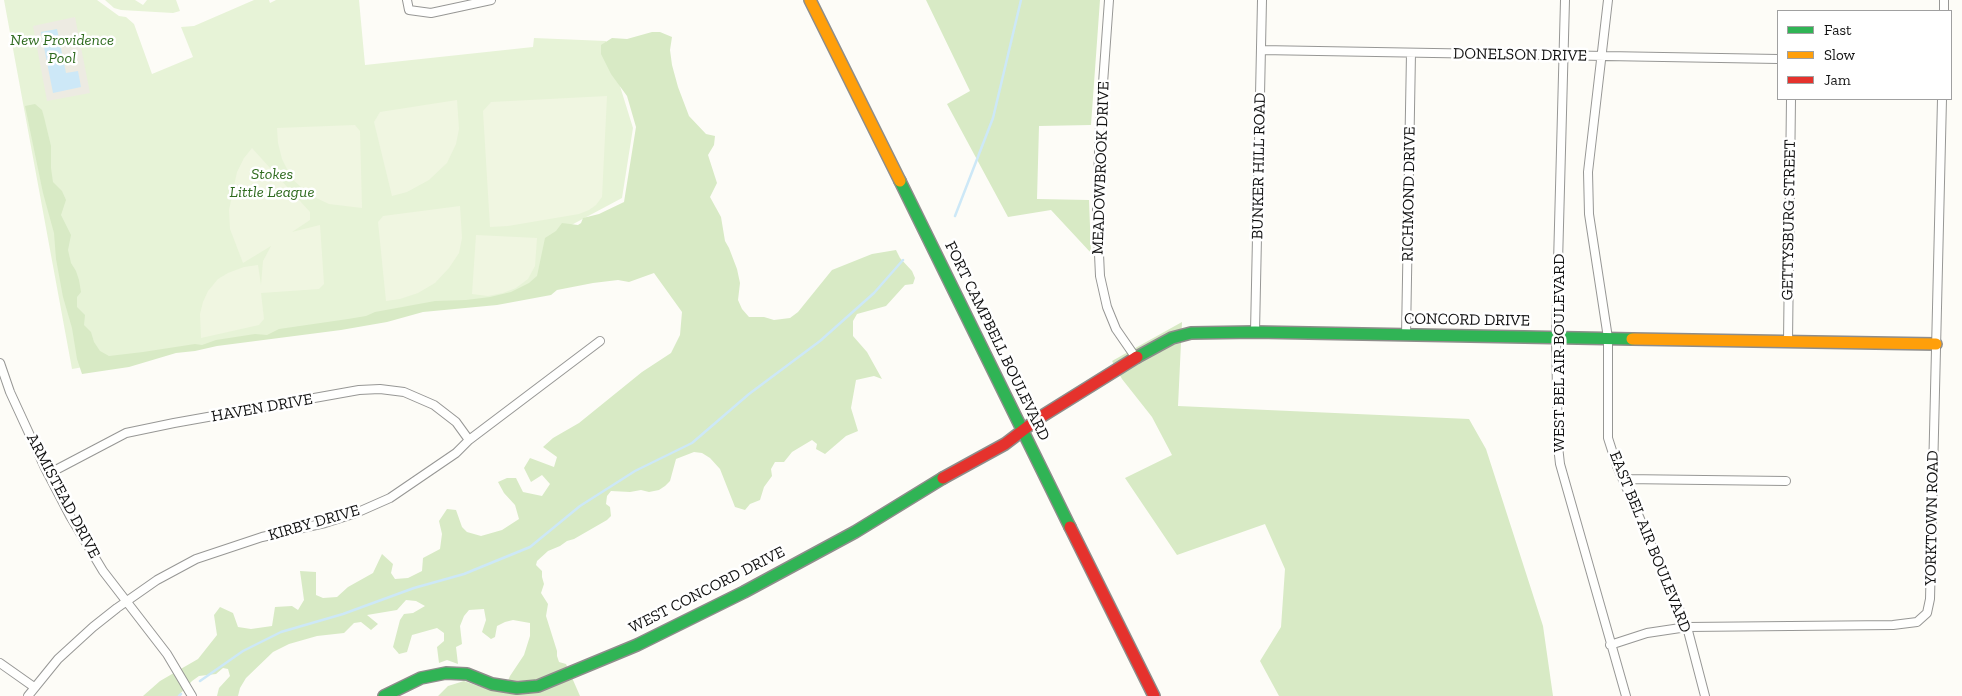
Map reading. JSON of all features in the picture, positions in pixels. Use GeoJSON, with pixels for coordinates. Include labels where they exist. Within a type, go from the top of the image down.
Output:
{"type":"FeatureCollection","features":[{"type":"Feature","properties":{"kind":"main road","name":"FORT CAMPBELL BOULEVARD"},"geometry":{"type":"LineString","coordinates":[[810,0],[1154,696]]}},
{"type":"Feature","properties":{"kind":"main road","name":"CONCORD DRIVE"},"geometry":{"type":"LineString","coordinates":[[1023,430],[1039,418],[1136,358],[1172,338],[1190,333],[1255,332],[1936,344]]}},
{"type":"Feature","properties":{"kind":"main road","name":"WEST CONCORD DRIVE"},"geometry":{"type":"LineString","coordinates":[[384,696],[421,678],[446,673],[467,674],[492,684],[517,688],[538,686],[680,625],[762,583],[855,532],[949,474],[1005,444],[1023,430]]}},
{"type":"Feature","properties":{"kind":"street"},"geometry":{"type":"LineString","coordinates":[[407,0],[409,10],[431,13],[491,0]]}},
{"type":"Feature","properties":{"kind":"street","name":"MEADOWBROOK DRIVE"},"geometry":{"type":"LineString","coordinates":[[1109,0],[1100,125],[1097,210],[1100,276],[1107,307],[1116,329],[1136,358]]}},
{"type":"Feature","properties":{"kind":"street","name":"BUNKER HILL ROAD"},"geometry":{"type":"LineString","coordinates":[[1255,332],[1262,0]]}},
{"type":"Feature","properties":{"kind":"street","name":"WEST BEL AIR BOULEVARD"},"geometry":{"type":"LineString","coordinates":[[1565,0],[1556,338],[1557,427],[1560,464],[1626,696]]}},
{"type":"Feature","properties":{"kind":"street","name":"EAST BEL AIR BOULEVARD"},"geometry":{"type":"LineString","coordinates":[[1608,0],[1588,172],[1590,214],[1608,338],[1608,438],[1623,479],[1687,627],[1705,696]]}},
{"type":"Feature","properties":{"kind":"street","name":"DONELSON DRIVE"},"geometry":{"type":"LineString","coordinates":[[1261,50],[1777,59]]}},
{"type":"Feature","properties":{"kind":"street","name":"RICHMOND DRIVE"},"geometry":{"type":"LineString","coordinates":[[1406,335],[1411,53]]}},
{"type":"Feature","properties":{"kind":"street","name":"GETTYSBURG STREET"},"geometry":{"type":"LineString","coordinates":[[1788,341],[1790,100]]}},
{"type":"Feature","properties":{"kind":"street","name":"YORKTOWN ROAD"},"geometry":{"type":"LineString","coordinates":[[1610,645],[1647,633],[1687,627],[1893,625],[1917,622],[1927,613],[1930,599],[1942,100]]}},
{"type":"Feature","properties":{"kind":"street","name":"KIRBY DRIVE"},"geometry":{"type":"LineString","coordinates":[[28,696],[70,647],[127,601],[157,580],[196,559],[262,537],[325,523],[356,513],[390,498],[449,458],[469,440],[600,341]]}},
{"type":"Feature","properties":{"kind":"street","name":"ARMISTEAD DRIVE"},"geometry":{"type":"LineString","coordinates":[[0,363],[10,392],[48,474],[92,552],[103,571],[167,654],[192,696]]}},
{"type":"Feature","properties":{"kind":"street","name":"HAVEN DRIVE"},"geometry":{"type":"LineString","coordinates":[[48,474],[126,433],[359,390],[380,389],[404,392],[434,405],[456,422],[469,440]]}},
{"type":"Feature","properties":{"kind":"street"},"geometry":{"type":"LineString","coordinates":[[1623,479],[1786,481]]}},
{"type":"Feature","properties":{"kind":"street"},"geometry":{"type":"LineString","coordinates":[[0,664],[34,687]]}},
{"type":"Feature","properties":{"kind":"green space","name":"Stokes Little League"},"geometry":{"type":"Polygon","coordinates":[[[4,0],[97,0],[119,16],[126,17],[134,24],[152,74],[193,57],[181,27],[194,26],[254,0],[269,0],[270,3],[276,0],[359,0],[365,65],[533,47],[534,38],[606,41],[633,128],[622,198],[547,238],[542,289],[72,369],[4,0]]]}},
{"type":"Feature","properties":{"kind":"green space"},"geometry":{"type":"Polygon","coordinates":[[[105,0],[135,0],[143,5],[147,0],[176,0],[180,11],[173,13],[121,10],[114,8],[105,0]]]}},
{"type":"Feature","properties":{"kind":"green space"},"geometry":{"type":"Polygon","coordinates":[[[926,0],[1100,0],[1091,125],[1039,126],[1037,199],[1089,200],[1091,253],[1051,210],[1008,217],[947,104],[970,91],[926,0]]]}},
{"type":"Feature","properties":{"kind":"green space"},"geometry":{"type":"Polygon","coordinates":[[[652,32],[660,32],[672,37],[670,50],[672,65],[689,116],[706,134],[715,136],[714,145],[708,155],[717,183],[710,197],[721,217],[725,241],[737,269],[740,283],[738,300],[742,309],[749,317],[764,317],[774,320],[790,318],[798,312],[832,270],[872,254],[896,250],[900,258],[912,271],[915,278],[913,284],[905,285],[886,306],[857,314],[853,321],[853,336],[867,352],[882,379],[874,376],[856,380],[851,408],[858,431],[846,436],[825,454],[816,449],[817,444],[812,440],[792,452],[784,462],[775,462],[771,469],[772,476],[764,487],[760,500],[750,504],[745,510],[735,507],[720,469],[710,458],[702,453],[694,452],[676,459],[670,481],[665,486],[659,490],[649,492],[641,490],[630,492],[611,491],[607,496],[606,504],[610,507],[611,516],[607,520],[548,551],[537,561],[536,565],[542,571],[544,584],[541,593],[548,604],[546,616],[557,656],[559,662],[566,664],[580,696],[438,696],[448,686],[464,681],[484,688],[503,691],[510,676],[524,655],[530,636],[530,623],[513,620],[505,622],[497,626],[495,637],[491,639],[482,632],[486,620],[484,609],[469,610],[460,626],[462,644],[456,647],[458,664],[447,660],[439,663],[437,647],[444,641],[444,633],[437,628],[412,635],[407,652],[399,654],[393,647],[400,620],[404,614],[413,613],[425,606],[416,601],[406,600],[397,610],[367,615],[378,624],[371,630],[361,622],[354,623],[344,633],[317,636],[289,644],[273,652],[246,678],[238,696],[217,696],[219,688],[230,676],[228,669],[223,668],[216,674],[199,676],[178,696],[143,696],[160,681],[198,659],[217,635],[214,615],[220,607],[233,613],[238,627],[251,629],[272,626],[275,607],[292,606],[298,610],[304,600],[300,571],[316,572],[316,595],[323,598],[337,597],[348,587],[373,573],[382,554],[393,564],[391,573],[395,579],[408,578],[422,571],[423,558],[440,549],[442,534],[439,521],[447,509],[456,510],[462,527],[467,532],[481,536],[502,530],[519,519],[515,505],[504,493],[498,482],[507,478],[516,478],[523,492],[542,496],[550,484],[542,475],[531,482],[524,468],[530,458],[554,467],[557,457],[543,447],[553,438],[579,423],[642,372],[671,353],[680,335],[682,312],[654,273],[629,282],[618,280],[593,283],[557,290],[551,295],[497,305],[423,312],[387,322],[341,330],[217,346],[176,353],[129,367],[82,374],[63,297],[56,259],[54,233],[43,193],[25,106],[35,104],[42,110],[44,117],[51,146],[53,182],[62,191],[66,200],[61,215],[71,235],[68,250],[71,263],[79,280],[81,292],[77,297],[77,307],[85,315],[84,325],[91,332],[94,342],[100,351],[109,356],[143,352],[195,344],[202,345],[216,340],[255,334],[267,335],[279,329],[366,316],[375,312],[435,301],[490,297],[511,292],[529,283],[537,276],[545,238],[556,231],[562,223],[578,225],[583,218],[599,214],[624,202],[636,127],[627,96],[611,74],[601,54],[601,45],[612,38],[627,39],[652,32]]]}},
{"type":"Feature","properties":{"kind":"green space"},"geometry":{"type":"Polygon","coordinates":[[[607,96],[602,197],[596,205],[579,214],[508,226],[490,227],[483,111],[491,102],[607,96]]]}},
{"type":"Feature","properties":{"kind":"green space"},"geometry":{"type":"Polygon","coordinates":[[[457,100],[459,129],[456,144],[447,163],[429,180],[407,192],[392,196],[374,122],[380,112],[457,100]]]}},
{"type":"Feature","properties":{"kind":"green space"},"geometry":{"type":"Polygon","coordinates":[[[355,125],[360,131],[362,208],[329,204],[310,195],[292,179],[282,159],[278,143],[277,128],[355,125]]]}},
{"type":"Feature","properties":{"kind":"green space"},"geometry":{"type":"Polygon","coordinates":[[[252,148],[310,212],[310,220],[292,232],[320,225],[324,284],[319,289],[261,293],[264,319],[259,325],[201,338],[200,314],[203,302],[208,291],[218,279],[244,267],[258,265],[261,285],[263,261],[271,246],[243,263],[230,229],[229,210],[237,172],[252,148]]]}},
{"type":"Feature","properties":{"kind":"green space"},"geometry":{"type":"Polygon","coordinates":[[[460,206],[462,238],[459,253],[449,268],[435,283],[418,293],[386,301],[378,222],[383,216],[460,206]]]}},
{"type":"Feature","properties":{"kind":"green space"},"geometry":{"type":"Polygon","coordinates":[[[476,235],[537,238],[535,266],[528,279],[516,288],[503,293],[488,296],[472,294],[476,235]]]}},
{"type":"Feature","properties":{"kind":"green space"},"geometry":{"type":"Polygon","coordinates":[[[1182,322],[1178,406],[1469,419],[1486,449],[1543,626],[1553,696],[1279,696],[1260,661],[1281,627],[1285,569],[1265,524],[1177,555],[1125,478],[1172,455],[1152,417],[1122,379],[1112,361],[1182,322]]]}},
{"type":"Feature","properties":{"kind":"shaded area"},"geometry":{"type":"Polygon","coordinates":[[[75,17],[90,93],[47,101],[33,26],[75,17]],[[57,29],[41,32],[66,74],[57,29]]]}},
{"type":"Feature","properties":{"kind":"water"},"geometry":{"type":"Polygon","coordinates":[[[57,29],[66,73],[78,71],[81,87],[53,93],[41,32],[57,29]]]}},
{"type":"Feature","properties":{"kind":"waterway"},"geometry":{"type":"LineString","coordinates":[[955,216],[993,118],[1021,0]]}},
{"type":"Feature","properties":{"kind":"waterway"},"geometry":{"type":"LineString","coordinates":[[200,681],[243,651],[281,632],[343,614],[414,588],[464,574],[530,547],[580,506],[635,471],[692,443],[749,394],[820,341],[874,293],[903,260]]}},
{"type":"Feature","properties":{"kind":"traffic: fast"},"geometry":{"type":"LineString","coordinates":[[900,181],[1070,527]]}},
{"type":"Feature","properties":{"kind":"traffic: fast"},"geometry":{"type":"LineString","coordinates":[[1137,357],[1172,338],[1191,333],[1255,332],[1632,339]]}},
{"type":"Feature","properties":{"kind":"traffic: fast"},"geometry":{"type":"LineString","coordinates":[[384,696],[421,678],[446,673],[467,674],[492,684],[517,688],[538,686],[637,645],[744,592],[855,532],[943,478]]}},
{"type":"Feature","properties":{"kind":"traffic: slow"},"geometry":{"type":"LineString","coordinates":[[810,0],[900,181]]}},
{"type":"Feature","properties":{"kind":"traffic: slow"},"geometry":{"type":"LineString","coordinates":[[1632,339],[1936,344]]}},
{"type":"Feature","properties":{"kind":"traffic: jam"},"geometry":{"type":"LineString","coordinates":[[943,478],[1005,444],[1039,418],[1137,357]]}},
{"type":"Feature","properties":{"kind":"traffic: jam"},"geometry":{"type":"LineString","coordinates":[[1070,527],[1154,696]]}},
{"type":"Feature","properties":{"kind":"park label","name":"New Providence Pool"},"geometry":{"type":"Point","coordinates":[62,49]}}]}
